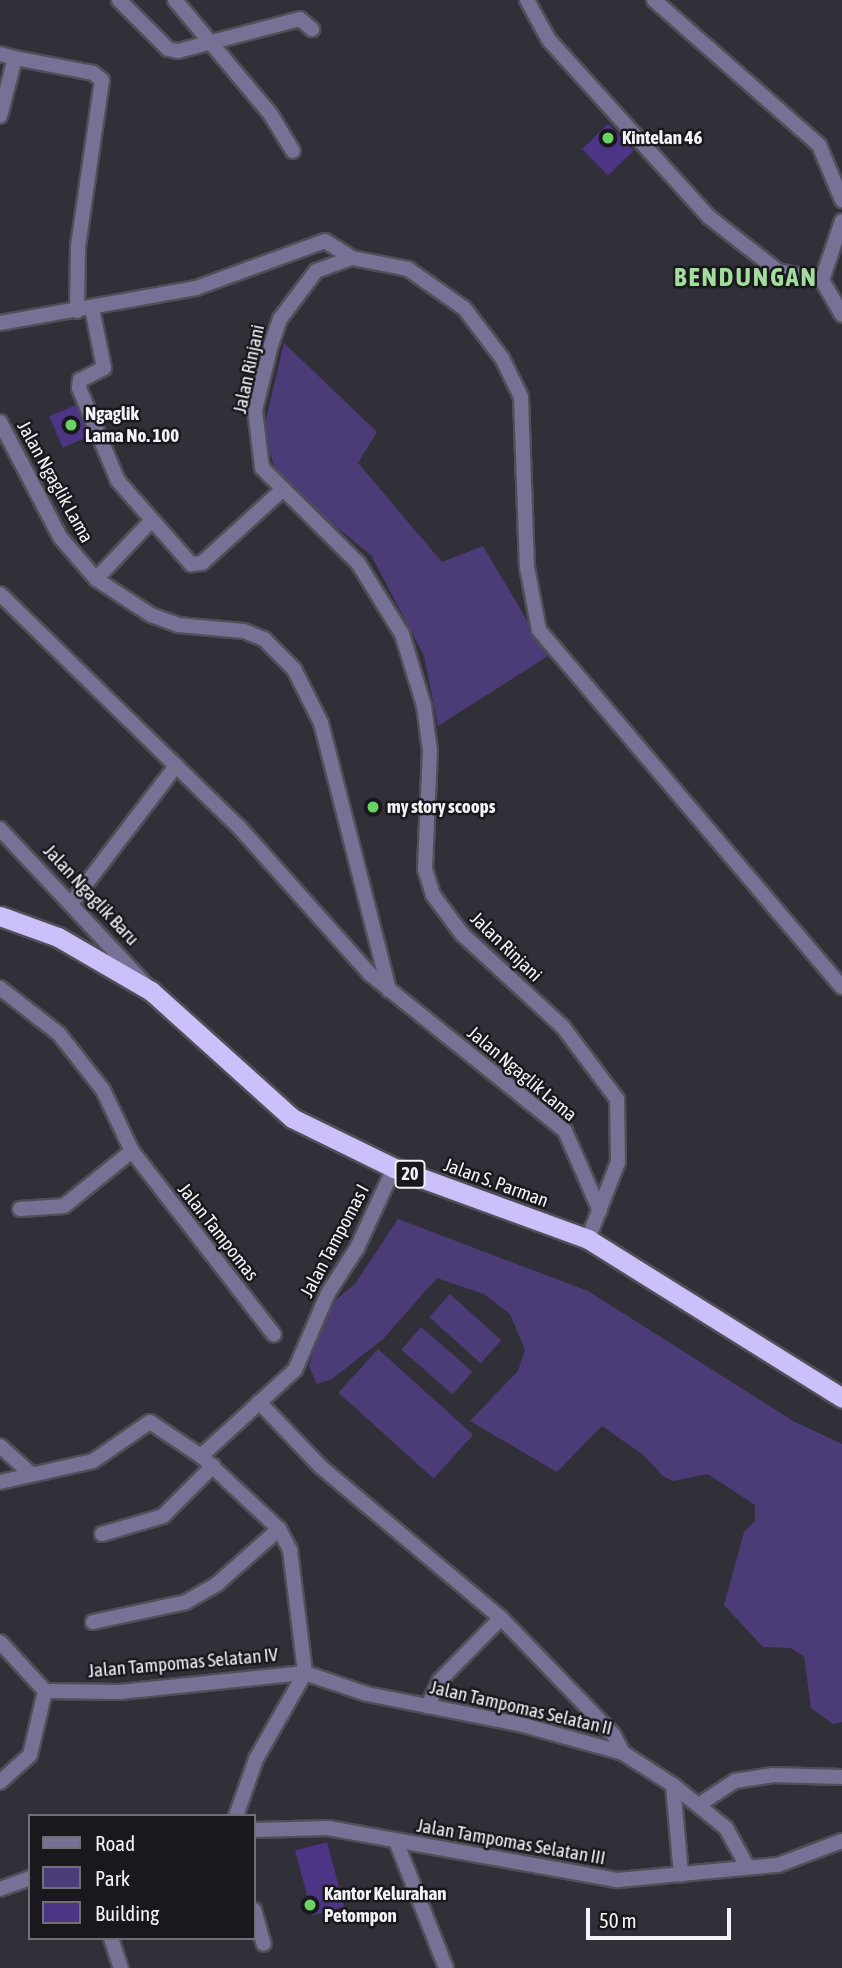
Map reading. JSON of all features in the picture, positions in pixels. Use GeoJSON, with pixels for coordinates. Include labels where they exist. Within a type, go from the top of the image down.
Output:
{"type":"FeatureCollection","features":[{"type":"Feature","properties":{"kind":"highway","name":"Jalan S. Parman"},"geometry":{"type":"LineString","coordinates":[[0,916],[58,937],[151,991],[282,1111],[394,1168],[587,1240],[842,1398]]}},
{"type":"Feature","properties":{"kind":"street"},"geometry":{"type":"LineString","coordinates":[[119,0],[167,49],[209,46],[300,19],[312,29]]}},
{"type":"Feature","properties":{"kind":"street"},"geometry":{"type":"LineString","coordinates":[[175,0],[209,46],[255,94],[293,151]]}},
{"type":"Feature","properties":{"kind":"street"},"geometry":{"type":"LineString","coordinates":[[527,0],[549,40],[709,217],[778,271],[822,280],[842,315]]}},
{"type":"Feature","properties":{"kind":"street"},"geometry":{"type":"LineString","coordinates":[[654,0],[819,145],[842,200]]}},
{"type":"Feature","properties":{"kind":"street"},"geometry":{"type":"LineString","coordinates":[[0,54],[93,74],[102,80],[78,247],[77,311]]}},
{"type":"Feature","properties":{"kind":"street"},"geometry":{"type":"LineString","coordinates":[[0,116],[15,58]]}},
{"type":"Feature","properties":{"kind":"street"},"geometry":{"type":"LineString","coordinates":[[822,280],[840,237],[842,221]]}},
{"type":"Feature","properties":{"kind":"street"},"geometry":{"type":"LineString","coordinates":[[0,323],[195,288],[325,241],[352,258],[408,269],[434,284],[464,308],[502,358],[521,397],[527,567],[539,630],[842,987]]}},
{"type":"Feature","properties":{"kind":"street","name":"Jalan Rinjani"},"geometry":{"type":"LineString","coordinates":[[352,258],[316,271],[297,290],[275,332],[255,411],[262,468],[281,491],[358,563],[402,634],[425,706],[430,751],[425,869],[433,895],[462,934],[562,1027],[617,1098],[618,1161],[587,1240]]}},
{"type":"Feature","properties":{"kind":"street"},"geometry":{"type":"LineString","coordinates":[[92,308],[104,368],[80,380],[79,387],[118,481],[150,522],[197,565],[281,491]]}},
{"type":"Feature","properties":{"kind":"street","name":"Jalan Ngaglik Lama"},"geometry":{"type":"LineString","coordinates":[[0,422],[60,537],[96,579],[151,615],[177,625],[244,631],[264,639],[294,669],[321,723],[389,990]]}},
{"type":"Feature","properties":{"kind":"street"},"geometry":{"type":"LineString","coordinates":[[96,579],[150,522]]}},
{"type":"Feature","properties":{"kind":"street","name":"Jalan Ngaglik Lama"},"geometry":{"type":"LineString","coordinates":[[0,594],[176,766],[389,990],[565,1131],[600,1211]]}},
{"type":"Feature","properties":{"kind":"street"},"geometry":{"type":"LineString","coordinates":[[74,901],[176,766]]}},
{"type":"Feature","properties":{"kind":"street","name":"Jalan Ngaglik Baru"},"geometry":{"type":"LineString","coordinates":[[0,829],[74,901],[151,991]]}},
{"type":"Feature","properties":{"kind":"street","name":"Jalan Tampomas"},"geometry":{"type":"LineString","coordinates":[[0,988],[59,1034],[103,1090],[132,1152],[274,1335]]}},
{"type":"Feature","properties":{"kind":"street"},"geometry":{"type":"LineString","coordinates":[[20,1209],[64,1206],[132,1152]]}},
{"type":"Feature","properties":{"kind":"street","name":"Jalan Tampomas I"},"geometry":{"type":"LineString","coordinates":[[201,1456],[305,1354],[328,1293],[358,1248],[394,1168]]}},
{"type":"Feature","properties":{"kind":"street"},"geometry":{"type":"LineString","coordinates":[[259,1402],[321,1467],[501,1618],[613,1734],[623,1753]]}},
{"type":"Feature","properties":{"kind":"street"},"geometry":{"type":"LineString","coordinates":[[0,1482],[30,1473],[93,1461],[142,1424],[154,1423],[214,1466],[279,1529],[290,1550],[305,1673],[256,1759],[237,1814]]}},
{"type":"Feature","properties":{"kind":"street"},"geometry":{"type":"LineString","coordinates":[[0,1446],[30,1473]]}},
{"type":"Feature","properties":{"kind":"street"},"geometry":{"type":"LineString","coordinates":[[102,1534],[163,1516],[214,1466]]}},
{"type":"Feature","properties":{"kind":"street"},"geometry":{"type":"LineString","coordinates":[[93,1622],[186,1602],[217,1584],[279,1529]]}},
{"type":"Feature","properties":{"kind":"street"},"geometry":{"type":"LineString","coordinates":[[428,1706],[440,1680],[501,1618]]}},
{"type":"Feature","properties":{"kind":"street"},"geometry":{"type":"LineString","coordinates":[[0,1642],[45,1691],[30,1755],[0,1782]]}},
{"type":"Feature","properties":{"kind":"street","name":"Jalan Tampomas Selatan IV"},"geometry":{"type":"LineString","coordinates":[[45,1691],[120,1692],[305,1673]]}},
{"type":"Feature","properties":{"kind":"street","name":"Jalan Tampomas Selatan II"},"geometry":{"type":"LineString","coordinates":[[305,1673],[367,1695],[428,1706],[623,1753],[700,1804],[726,1828],[747,1866]]}},
{"type":"Feature","properties":{"kind":"street"},"geometry":{"type":"LineString","coordinates":[[700,1804],[735,1781],[772,1775],[842,1777]]}},
{"type":"Feature","properties":{"kind":"street"},"geometry":{"type":"LineString","coordinates":[[673,1785],[681,1875]]}},
{"type":"Feature","properties":{"kind":"street","name":"Jalan Tampomas Selatan III"},"geometry":{"type":"LineString","coordinates":[[256,1830],[328,1828],[599,1878],[681,1875],[747,1866],[778,1865],[842,1841]]}},
{"type":"Feature","properties":{"kind":"street"},"geometry":{"type":"LineString","coordinates":[[396,1842],[446,1968]]}},
{"type":"Feature","properties":{"kind":"street"},"geometry":{"type":"LineString","coordinates":[[0,1887],[28,1879]]}},
{"type":"Feature","properties":{"kind":"street"},"geometry":{"type":"LineString","coordinates":[[256,1917],[264,1944]]}},
{"type":"Feature","properties":{"kind":"street"},"geometry":{"type":"LineString","coordinates":[[112,1940],[121,1968]]}},
{"type":"Feature","properties":{"kind":"green space"},"geometry":{"type":"Polygon","coordinates":[[[284,343],[377,432],[358,463],[442,562],[483,546],[548,656],[438,726],[424,656],[371,555],[279,481],[263,432],[284,343]]]}},
{"type":"Feature","properties":{"kind":"green space"},"geometry":{"type":"Polygon","coordinates":[[[398,1219],[588,1291],[793,1421],[842,1444],[842,1722],[833,1724],[811,1708],[804,1656],[790,1648],[763,1647],[724,1605],[744,1532],[755,1521],[755,1505],[708,1474],[673,1481],[663,1476],[642,1454],[602,1426],[557,1472],[470,1421],[518,1371],[525,1350],[510,1314],[484,1294],[437,1278],[383,1339],[332,1379],[317,1384],[309,1366],[326,1308],[355,1284],[398,1219]]]}},
{"type":"Feature","properties":{"kind":"green space"},"geometry":{"type":"Polygon","coordinates":[[[450,1294],[501,1340],[481,1363],[429,1317],[450,1294]]]}},
{"type":"Feature","properties":{"kind":"green space"},"geometry":{"type":"Polygon","coordinates":[[[421,1327],[472,1372],[453,1394],[401,1350],[421,1327]]]}},
{"type":"Feature","properties":{"kind":"green space"},"geometry":{"type":"Polygon","coordinates":[[[378,1349],[473,1435],[434,1478],[339,1393],[378,1349]]]}},
{"type":"Feature","properties":{"kind":"building","name":"Kintelan 46"},"geometry":{"type":"Polygon","coordinates":[[[608,124],[634,151],[608,176],[582,149],[608,124]]]}},
{"type":"Feature","properties":{"kind":"building","name":"Ngaglik Lama No. 100"},"geometry":{"type":"Polygon","coordinates":[[[76,405],[89,436],[63,448],[49,416],[76,405]]]}},
{"type":"Feature","properties":{"kind":"building"},"geometry":{"type":"Polygon","coordinates":[[[327,1842],[344,1907],[312,1915],[295,1851],[327,1842]]]}},
{"type":"Feature","properties":{"kind":"place","name":"Kintelan 46"},"geometry":{"type":"Point","coordinates":[608,138]}},
{"type":"Feature","properties":{"kind":"place","name":"Ngaglik Lama No. 100"},"geometry":{"type":"Point","coordinates":[71,425]}},
{"type":"Feature","properties":{"kind":"place","name":"my story scoops"},"geometry":{"type":"Point","coordinates":[373,807]}},
{"type":"Feature","properties":{"kind":"place","name":"Kantor Kelurahan Petompon"},"geometry":{"type":"Point","coordinates":[310,1905]}},
{"type":"Feature","properties":{"kind":"district","name":"BENDUNGAN"},"geometry":{"type":"Point","coordinates":[746,278]}}]}
